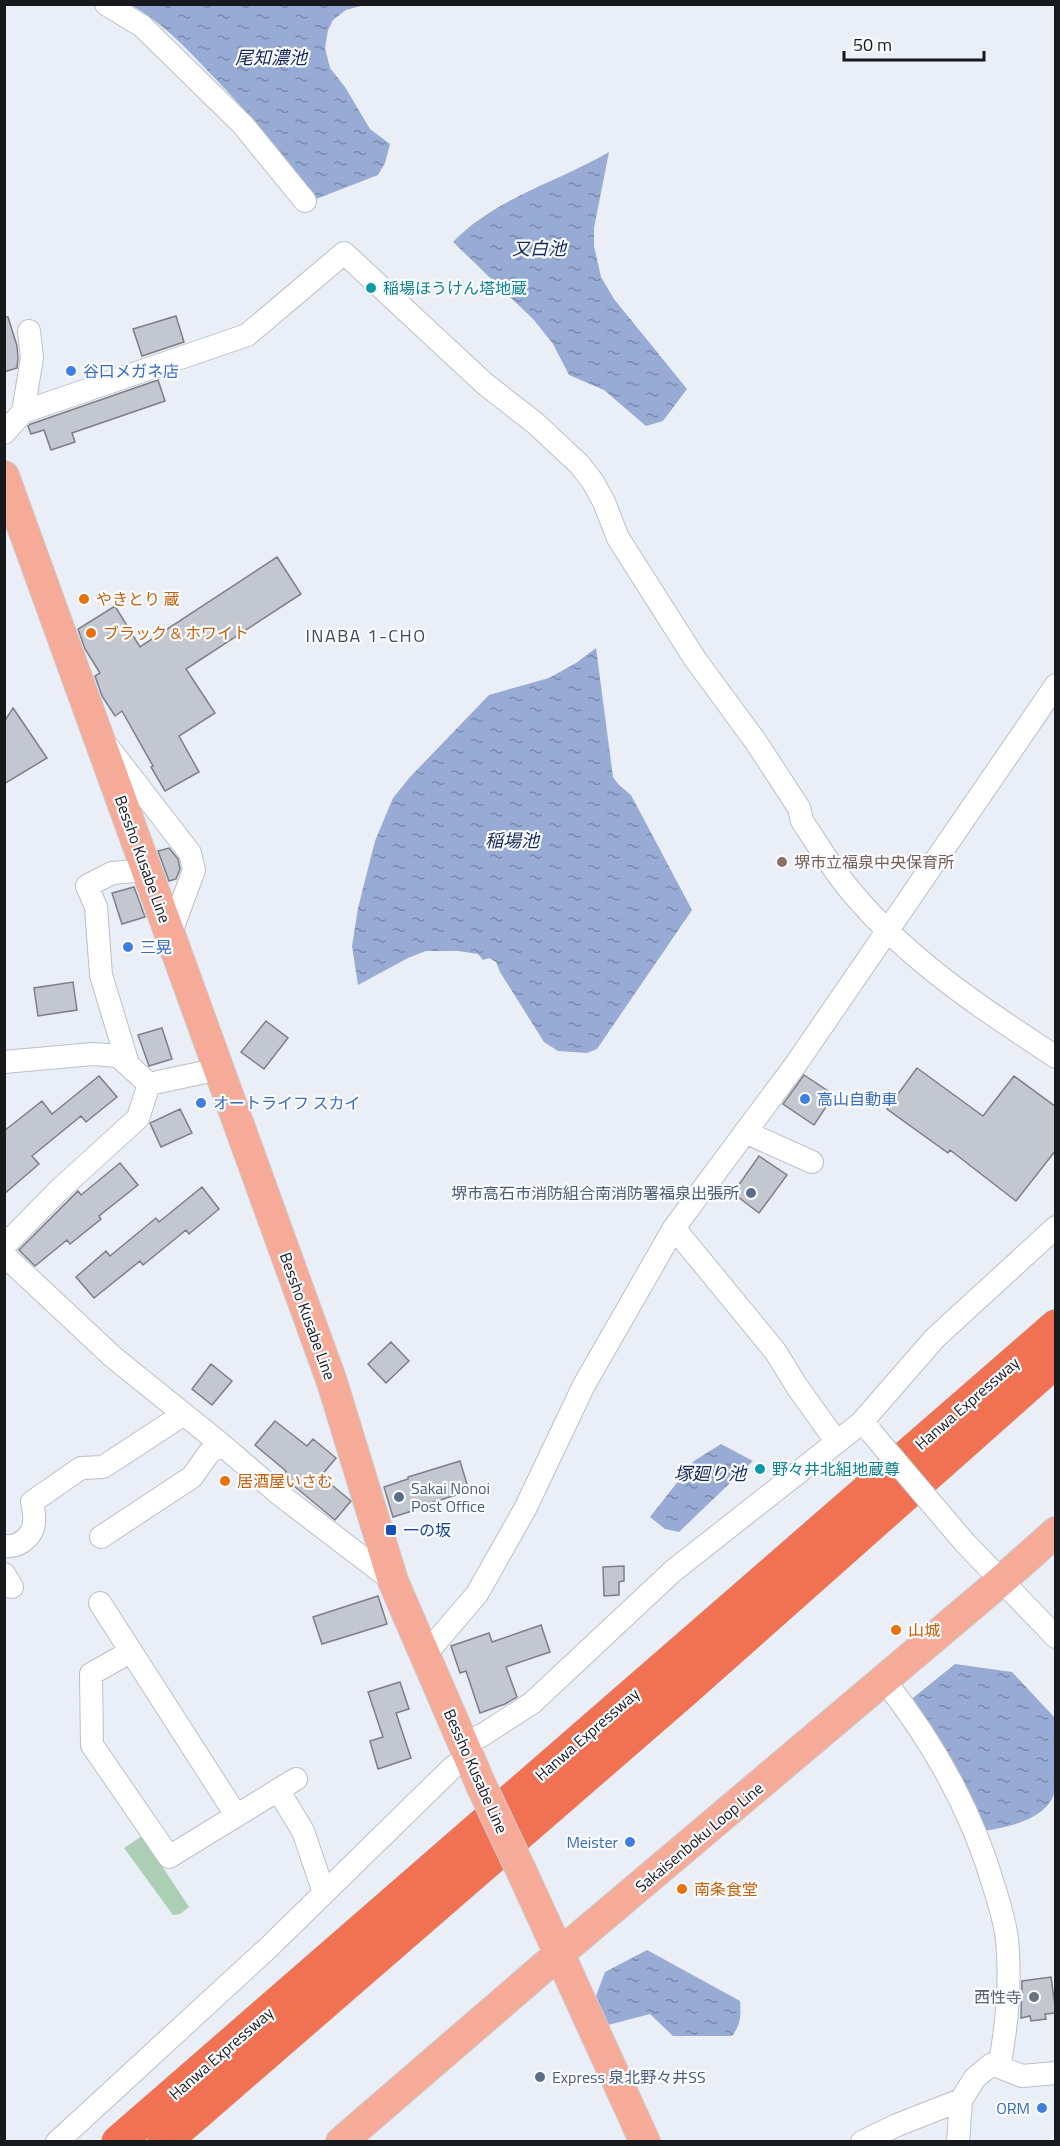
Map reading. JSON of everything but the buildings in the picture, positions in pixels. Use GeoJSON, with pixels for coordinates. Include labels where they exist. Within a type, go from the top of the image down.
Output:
{"type":"FeatureCollection","features":[{"type":"Feature","properties":{"kind":"highway","name":"Hanwa Expressway"},"geometry":{"type":"LineString","coordinates":[[118,2142],[1056,1326]]}},
{"type":"Feature","properties":{"kind":"highway","name":"Hanwa Expressway"},"geometry":{"type":"LineString","coordinates":[[164,2142],[683,1692],[1056,1361]]}},
{"type":"Feature","properties":{"kind":"main road","name":"Bessho Kusabe Line"},"geometry":{"type":"LineString","coordinates":[[4,476],[332,1382],[393,1581],[481,1785],[645,2142]]}},
{"type":"Feature","properties":{"kind":"main road","name":"Sakaisenboku Loop Line"},"geometry":{"type":"LineString","coordinates":[[341,2142],[1056,1532]]}},
{"type":"Feature","properties":{"kind":"street"},"geometry":{"type":"LineString","coordinates":[[106,4],[142,27],[243,125],[305,201]]}},
{"type":"Feature","properties":{"kind":"street"},"geometry":{"type":"LineString","coordinates":[[4,433],[23,412],[247,335],[344,253],[485,384],[535,423],[586,473],[604,502],[618,538],[695,659],[756,742],[799,808],[802,821],[853,895],[887,930],[967,999],[1056,1058]]}},
{"type":"Feature","properties":{"kind":"street"},"geometry":{"type":"LineString","coordinates":[[23,412],[32,358],[29,331]]}},
{"type":"Feature","properties":{"kind":"street"},"geometry":{"type":"LineString","coordinates":[[424,1656],[477,1594],[525,1509],[584,1385],[674,1228],[796,1064],[1056,685]]}},
{"type":"Feature","properties":{"kind":"street"},"geometry":{"type":"LineString","coordinates":[[97,733],[190,853],[194,870],[170,935]]}},
{"type":"Feature","properties":{"kind":"street"},"geometry":{"type":"LineString","coordinates":[[128,1064],[101,975],[96,907],[87,886],[112,873],[147,870]]}},
{"type":"Feature","properties":{"kind":"street"},"geometry":{"type":"LineString","coordinates":[[4,1062],[93,1054],[118,1056],[149,1084]]}},
{"type":"Feature","properties":{"kind":"street"},"geometry":{"type":"LineString","coordinates":[[149,1084],[219,1069]]}},
{"type":"Feature","properties":{"kind":"street"},"geometry":{"type":"LineString","coordinates":[[149,1084],[138,1119],[59,1190],[7,1260],[113,1357],[279,1494],[393,1581]]}},
{"type":"Feature","properties":{"kind":"street"},"geometry":{"type":"LineString","coordinates":[[745,1132],[813,1162]]}},
{"type":"Feature","properties":{"kind":"street"},"geometry":{"type":"LineString","coordinates":[[57,2142],[269,1947],[484,1734],[532,1703],[673,1571],[836,1441],[866,1428],[935,1338],[1056,1227]]}},
{"type":"Feature","properties":{"kind":"street"},"geometry":{"type":"LineString","coordinates":[[674,1228],[775,1351],[836,1441]]}},
{"type":"Feature","properties":{"kind":"street"},"geometry":{"type":"LineString","coordinates":[[4,1546],[11,1547],[20,1543],[31,1533],[34,1522],[32,1502],[81,1468],[103,1467],[184,1414]]}},
{"type":"Feature","properties":{"kind":"street"},"geometry":{"type":"LineString","coordinates":[[866,1428],[965,1543],[1056,1638]]}},
{"type":"Feature","properties":{"kind":"street"},"geometry":{"type":"LineString","coordinates":[[101,1537],[192,1477],[209,1453],[221,1444]]}},
{"type":"Feature","properties":{"kind":"street"},"geometry":{"type":"LineString","coordinates":[[100,1603],[236,1815]]}},
{"type":"Feature","properties":{"kind":"street"},"geometry":{"type":"LineString","coordinates":[[130,1652],[91,1674],[92,1745],[169,1857],[287,1784],[324,1893]]}},
{"type":"Feature","properties":{"kind":"street"},"geometry":{"type":"LineString","coordinates":[[884,1680],[934,1750],[968,1815],[988,1865],[1007,1938],[1004,2042],[999,2067]]}},
{"type":"Feature","properties":{"kind":"street"},"geometry":{"type":"LineString","coordinates":[[958,2142],[961,2100],[975,2078],[992,2064],[1022,2076],[1056,2073]]}},
{"type":"Feature","properties":{"kind":"street"},"geometry":{"type":"LineString","coordinates":[[862,2142],[897,2125],[961,2100]]}},
{"type":"Feature","properties":{"kind":"green space"},"geometry":{"type":"Polygon","coordinates":[[[142,1836],[189,1907],[180,1914],[173,1915],[124,1848],[142,1836]]]}},
{"type":"Feature","properties":{"kind":"water","name":"尾知濃池"},"geometry":{"type":"Polygon","coordinates":[[[131,5],[364,5],[346,10],[333,20],[328,30],[325,48],[330,68],[345,87],[370,129],[390,144],[385,163],[378,175],[316,199],[277,148],[220,83],[152,18],[131,5]]]}},
{"type":"Feature","properties":{"kind":"water","name":"又白池"},"geometry":{"type":"Polygon","coordinates":[[[609,152],[594,228],[594,246],[601,277],[614,299],[687,389],[663,421],[646,426],[604,390],[569,375],[553,344],[534,320],[453,242],[470,227],[507,202],[609,152]]]}},
{"type":"Feature","properties":{"kind":"water","name":"稲場池"},"geometry":{"type":"Polygon","coordinates":[[[596,648],[613,777],[631,795],[692,910],[597,1049],[587,1053],[558,1051],[544,1042],[496,962],[489,958],[483,960],[478,954],[458,951],[426,951],[358,985],[352,946],[358,908],[375,841],[393,798],[410,777],[489,695],[549,678],[576,663],[596,648]]]}},
{"type":"Feature","properties":{"kind":"water","name":"塚廻り池"},"geometry":{"type":"Polygon","coordinates":[[[721,1444],[753,1461],[679,1532],[665,1529],[650,1517],[694,1461],[721,1444]]]}},
{"type":"Feature","properties":{"kind":"water"},"geometry":{"type":"Polygon","coordinates":[[[955,1664],[1012,1672],[1055,1718],[1057,1762],[1055,1789],[1052,1799],[1045,1808],[1026,1820],[982,1831],[908,1702],[955,1664]]]}},
{"type":"Feature","properties":{"kind":"water"},"geometry":{"type":"Polygon","coordinates":[[[647,1950],[740,2001],[740,2020],[732,2036],[673,2036],[650,2014],[608,2025],[596,1996],[605,1972],[647,1950]]]}},
{"type":"Feature","properties":{"kind":"place","name":"稲場ほうけん塔地蔵"},"geometry":{"type":"Point","coordinates":[371,288]}},
{"type":"Feature","properties":{"kind":"place","name":"谷口メガネ店"},"geometry":{"type":"Point","coordinates":[71,371]}},
{"type":"Feature","properties":{"kind":"place","name":"やきとり 蔵"},"geometry":{"type":"Point","coordinates":[84,599]}},
{"type":"Feature","properties":{"kind":"place","name":"ブラック & ホワイト"},"geometry":{"type":"Point","coordinates":[91,633]}},
{"type":"Feature","properties":{"kind":"place","name":"堺市立福泉中央保育所"},"geometry":{"type":"Point","coordinates":[782,862]}},
{"type":"Feature","properties":{"kind":"place","name":"三晃"},"geometry":{"type":"Point","coordinates":[128,947]}},
{"type":"Feature","properties":{"kind":"place","name":"高山自動車"},"geometry":{"type":"Point","coordinates":[805,1099]}},
{"type":"Feature","properties":{"kind":"place","name":"オートライフ スカイ"},"geometry":{"type":"Point","coordinates":[201,1103]}},
{"type":"Feature","properties":{"kind":"place","name":"堺市高石市消防組合南消防署福泉出張所"},"geometry":{"type":"Point","coordinates":[751,1193]}},
{"type":"Feature","properties":{"kind":"place","name":"野々井北組地蔵尊"},"geometry":{"type":"Point","coordinates":[760,1469]}},
{"type":"Feature","properties":{"kind":"place","name":"居酒屋いさむ"},"geometry":{"type":"Point","coordinates":[225,1481]}},
{"type":"Feature","properties":{"kind":"place","name":"Sakai Nonoi Post Office"},"geometry":{"type":"Point","coordinates":[399,1497]}},
{"type":"Feature","properties":{"kind":"place","name":"一の坂"},"geometry":{"type":"Point","coordinates":[391,1530]}},
{"type":"Feature","properties":{"kind":"place","name":"山城"},"geometry":{"type":"Point","coordinates":[896,1630]}},
{"type":"Feature","properties":{"kind":"place","name":"Meister"},"geometry":{"type":"Point","coordinates":[630,1842]}},
{"type":"Feature","properties":{"kind":"place","name":"南条食堂"},"geometry":{"type":"Point","coordinates":[682,1889]}},
{"type":"Feature","properties":{"kind":"place","name":"西性寺"},"geometry":{"type":"Point","coordinates":[1034,1997]}},
{"type":"Feature","properties":{"kind":"place","name":"Express 泉北野々井SS"},"geometry":{"type":"Point","coordinates":[540,2077]}},
{"type":"Feature","properties":{"kind":"place","name":"ORM"},"geometry":{"type":"Point","coordinates":[1042,2108]}},
{"type":"Feature","properties":{"kind":"district","name":"INABA 1-CHO"},"geometry":{"type":"Point","coordinates":[366,636]}}]}
